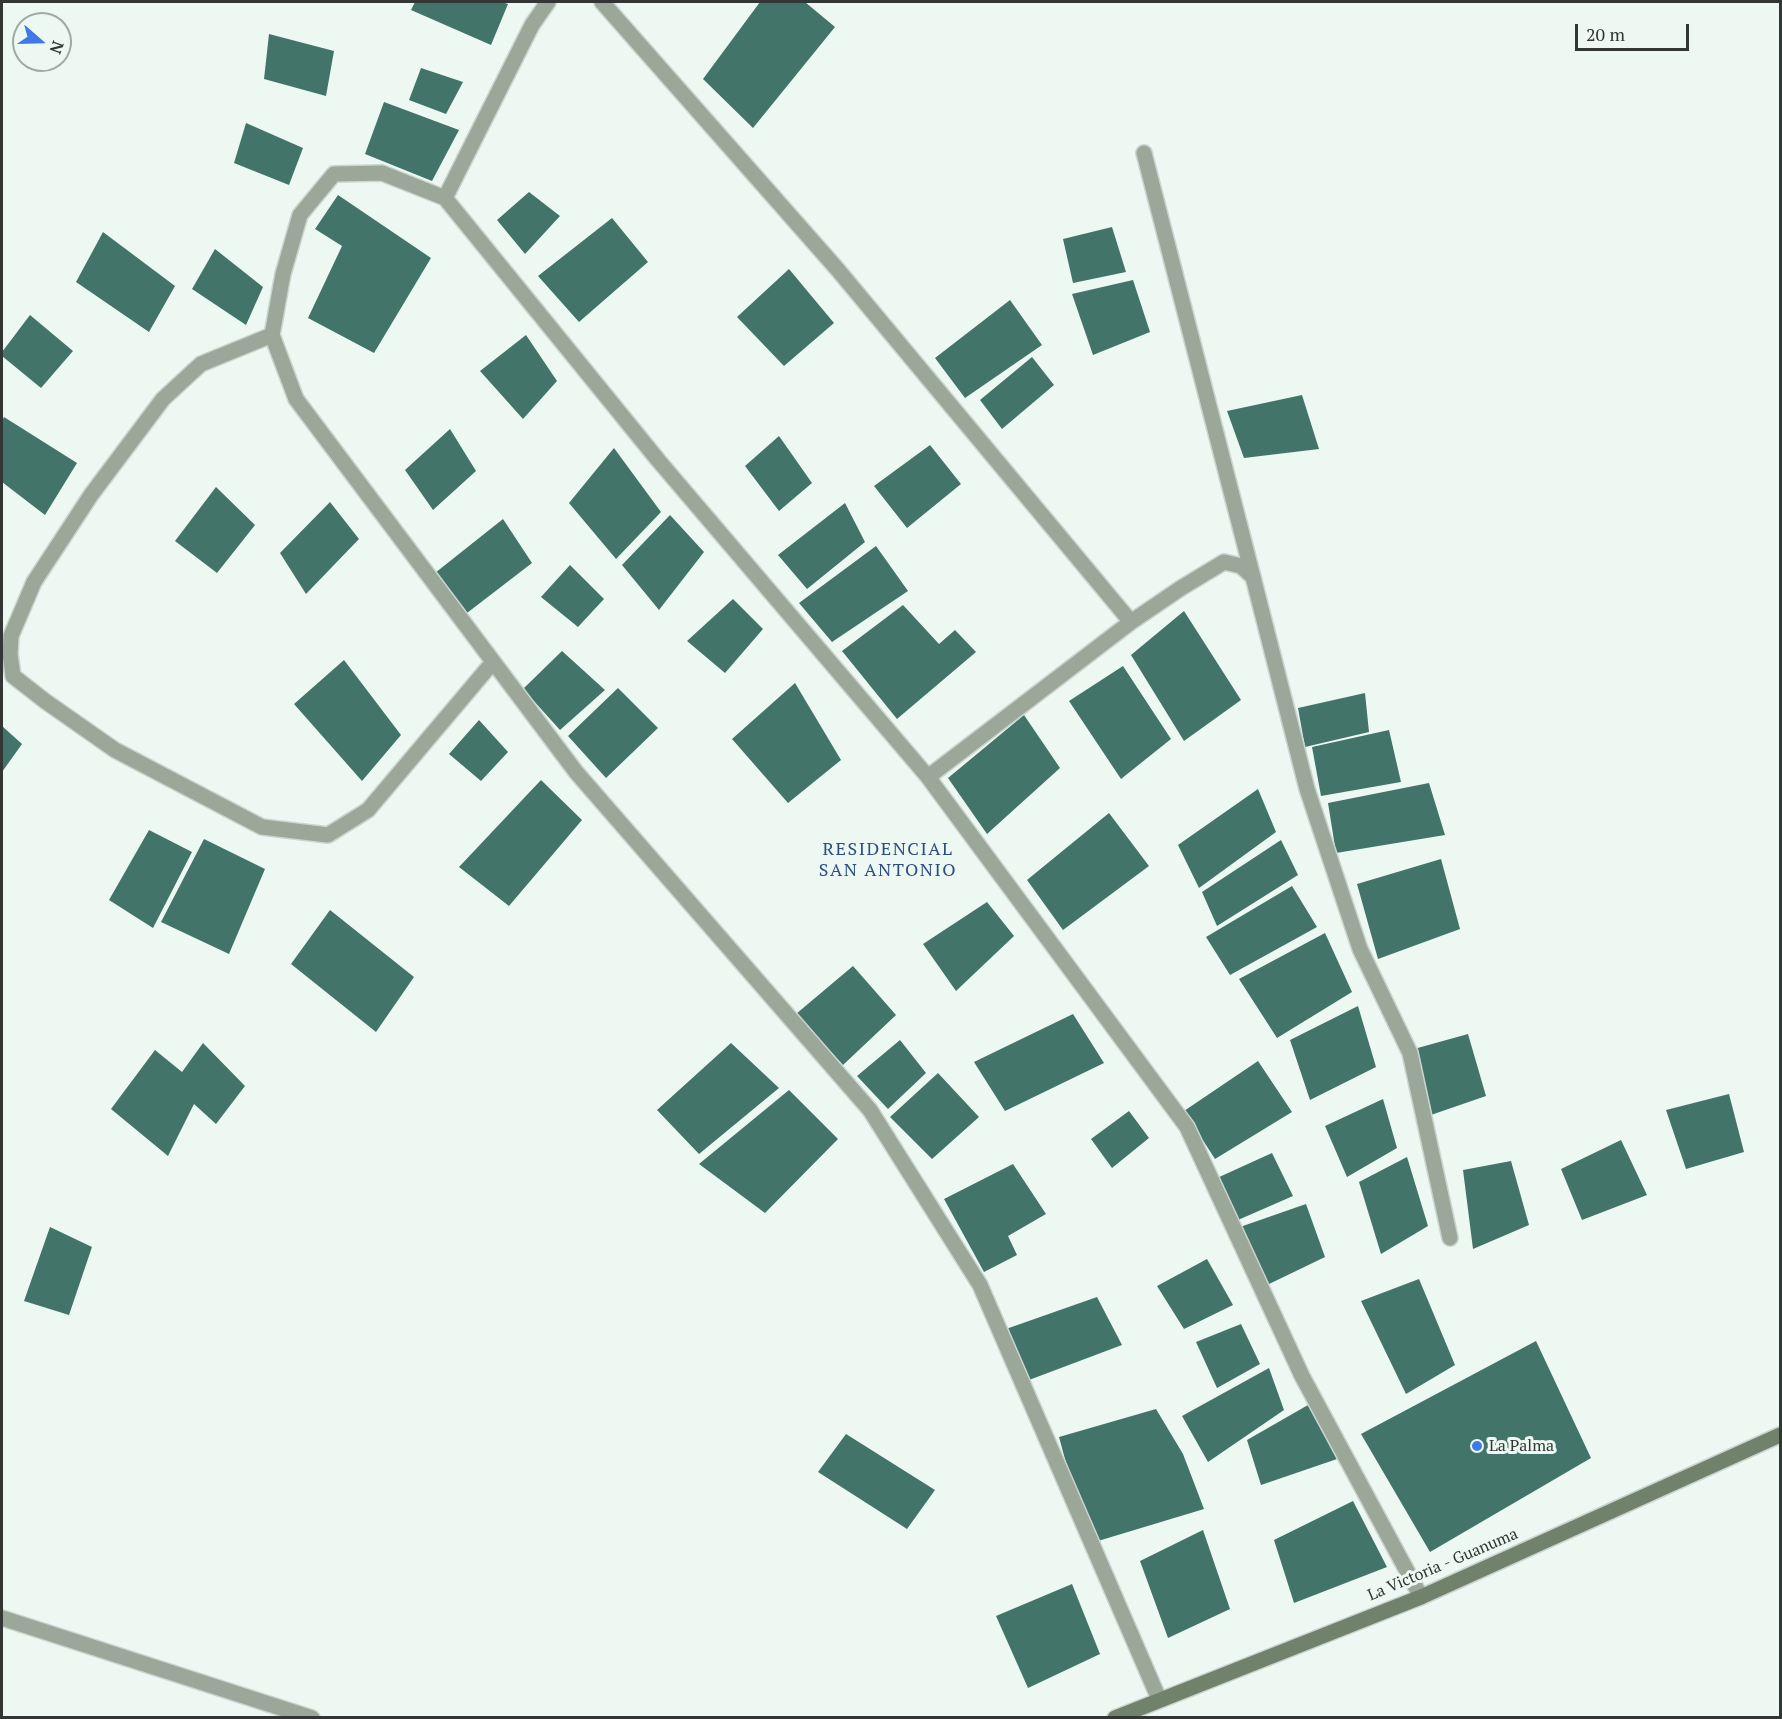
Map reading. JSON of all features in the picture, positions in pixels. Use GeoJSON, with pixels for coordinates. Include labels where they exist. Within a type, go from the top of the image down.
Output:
{"type":"FeatureCollection","features":[{"type":"Feature","properties":{"kind":"main road","name":"La Victoria - Guanuma"},"geometry":{"type":"LineString","coordinates":[[1115,1718],[1421,1597],[1780,1434]]}},
{"type":"Feature","properties":{"kind":"street"},"geometry":{"type":"LineString","coordinates":[[445,198],[532,25],[549,2]]}},
{"type":"Feature","properties":{"kind":"street"},"geometry":{"type":"LineString","coordinates":[[602,2],[838,270],[1131,621]]}},
{"type":"Feature","properties":{"kind":"street"},"geometry":{"type":"LineString","coordinates":[[1144,153],[1307,789],[1360,949],[1410,1053],[1450,1238]]}},
{"type":"Feature","properties":{"kind":"street"},"geometry":{"type":"LineString","coordinates":[[1159,1700],[980,1285],[870,1110],[576,772],[296,399],[272,335],[283,274],[300,216],[334,174],[382,173],[445,198],[658,460],[928,777],[1187,1127],[1302,1376],[1421,1597]]}},
{"type":"Feature","properties":{"kind":"street"},"geometry":{"type":"LineString","coordinates":[[272,335],[201,364],[156,407],[91,495],[34,582],[11,636],[10,654],[14,676],[45,701],[116,750],[262,827],[328,835],[368,810],[493,662]]}},
{"type":"Feature","properties":{"kind":"street"},"geometry":{"type":"LineString","coordinates":[[928,777],[1131,621],[1181,588],[1224,562],[1241,566],[1253,577]]}},
{"type":"Feature","properties":{"kind":"street"},"geometry":{"type":"LineString","coordinates":[[2,1618],[312,1718]]}},
{"type":"Feature","properties":{"kind":"building"},"geometry":{"type":"Polygon","coordinates":[[[415,2],[502,2],[508,4],[491,45],[411,10],[415,2]]]}},
{"type":"Feature","properties":{"kind":"building"},"geometry":{"type":"Polygon","coordinates":[[[760,2],[805,2],[835,27],[753,128],[703,79],[760,2]]]}},
{"type":"Feature","properties":{"kind":"building"},"geometry":{"type":"Polygon","coordinates":[[[269,34],[334,51],[326,96],[264,79],[269,34]]]}},
{"type":"Feature","properties":{"kind":"building"},"geometry":{"type":"Polygon","coordinates":[[[421,68],[463,82],[446,114],[409,100],[421,68]]]}},
{"type":"Feature","properties":{"kind":"building"},"geometry":{"type":"Polygon","coordinates":[[[384,102],[459,130],[432,181],[365,154],[384,102]]]}},
{"type":"Feature","properties":{"kind":"building"},"geometry":{"type":"Polygon","coordinates":[[[246,123],[303,148],[289,185],[234,163],[246,123]]]}},
{"type":"Feature","properties":{"kind":"building"},"geometry":{"type":"Polygon","coordinates":[[[529,192],[560,216],[525,254],[497,220],[529,192]]]}},
{"type":"Feature","properties":{"kind":"building"},"geometry":{"type":"Polygon","coordinates":[[[338,195],[431,258],[374,353],[308,318],[342,246],[315,229],[338,195]]]}},
{"type":"Feature","properties":{"kind":"building"},"geometry":{"type":"Polygon","coordinates":[[[612,218],[648,262],[579,322],[538,276],[612,218]]]}},
{"type":"Feature","properties":{"kind":"building"},"geometry":{"type":"Polygon","coordinates":[[[1112,227],[1126,272],[1073,283],[1063,239],[1112,227]]]}},
{"type":"Feature","properties":{"kind":"building"},"geometry":{"type":"Polygon","coordinates":[[[103,232],[175,286],[149,332],[76,282],[103,232]]]}},
{"type":"Feature","properties":{"kind":"building"},"geometry":{"type":"Polygon","coordinates":[[[215,249],[263,287],[246,325],[192,289],[215,249]]]}},
{"type":"Feature","properties":{"kind":"building"},"geometry":{"type":"Polygon","coordinates":[[[789,269],[834,323],[784,366],[737,317],[789,269]]]}},
{"type":"Feature","properties":{"kind":"building"},"geometry":{"type":"Polygon","coordinates":[[[1133,280],[1150,332],[1093,355],[1072,294],[1133,280]]]}},
{"type":"Feature","properties":{"kind":"building"},"geometry":{"type":"Polygon","coordinates":[[[1010,300],[1042,345],[965,398],[935,358],[1010,300]]]}},
{"type":"Feature","properties":{"kind":"building"},"geometry":{"type":"Polygon","coordinates":[[[30,315],[73,351],[41,388],[2,356],[2,352],[30,315]]]}},
{"type":"Feature","properties":{"kind":"building"},"geometry":{"type":"Polygon","coordinates":[[[526,335],[557,381],[523,419],[480,371],[526,335]]]}},
{"type":"Feature","properties":{"kind":"building"},"geometry":{"type":"Polygon","coordinates":[[[1032,357],[1054,385],[1002,429],[980,400],[1032,357]]]}},
{"type":"Feature","properties":{"kind":"building"},"geometry":{"type":"Polygon","coordinates":[[[1302,395],[1319,449],[1244,458],[1227,411],[1302,395]]]}},
{"type":"Feature","properties":{"kind":"building"},"geometry":{"type":"Polygon","coordinates":[[[4,417],[77,463],[45,515],[2,482],[2,421],[4,417]]]}},
{"type":"Feature","properties":{"kind":"building"},"geometry":{"type":"Polygon","coordinates":[[[450,429],[476,471],[433,510],[405,470],[450,429]]]}},
{"type":"Feature","properties":{"kind":"building"},"geometry":{"type":"Polygon","coordinates":[[[779,436],[812,483],[779,511],[745,466],[779,436]]]}},
{"type":"Feature","properties":{"kind":"building"},"geometry":{"type":"Polygon","coordinates":[[[930,445],[961,484],[907,528],[874,486],[930,445]]]}},
{"type":"Feature","properties":{"kind":"building"},"geometry":{"type":"Polygon","coordinates":[[[614,448],[661,512],[616,559],[569,503],[614,448]]]}},
{"type":"Feature","properties":{"kind":"building"},"geometry":{"type":"Polygon","coordinates":[[[216,487],[255,525],[217,573],[175,541],[216,487]]]}},
{"type":"Feature","properties":{"kind":"building"},"geometry":{"type":"Polygon","coordinates":[[[330,502],[359,539],[306,594],[280,553],[330,502]]]}},
{"type":"Feature","properties":{"kind":"building"},"geometry":{"type":"Polygon","coordinates":[[[845,503],[865,542],[807,589],[778,555],[845,503]]]}},
{"type":"Feature","properties":{"kind":"building"},"geometry":{"type":"Polygon","coordinates":[[[670,515],[704,552],[659,610],[622,565],[670,515]]]}},
{"type":"Feature","properties":{"kind":"building"},"geometry":{"type":"Polygon","coordinates":[[[503,519],[532,563],[467,613],[435,573],[503,519]]]}},
{"type":"Feature","properties":{"kind":"building"},"geometry":{"type":"Polygon","coordinates":[[[876,546],[908,591],[832,642],[799,603],[876,546]]]}},
{"type":"Feature","properties":{"kind":"building"},"geometry":{"type":"Polygon","coordinates":[[[570,565],[604,599],[578,627],[541,597],[570,565]]]}},
{"type":"Feature","properties":{"kind":"building"},"geometry":{"type":"Polygon","coordinates":[[[733,599],[763,629],[725,673],[687,641],[733,599]]]}},
{"type":"Feature","properties":{"kind":"building"},"geometry":{"type":"Polygon","coordinates":[[[903,605],[939,644],[955,630],[976,652],[897,719],[842,651],[903,605]]]}},
{"type":"Feature","properties":{"kind":"building"},"geometry":{"type":"Polygon","coordinates":[[[1184,611],[1241,700],[1184,741],[1131,655],[1184,611]]]}},
{"type":"Feature","properties":{"kind":"building"},"geometry":{"type":"Polygon","coordinates":[[[562,651],[605,690],[560,730],[523,689],[562,651]]]}},
{"type":"Feature","properties":{"kind":"building"},"geometry":{"type":"Polygon","coordinates":[[[344,660],[401,735],[362,781],[294,704],[344,660]]]}},
{"type":"Feature","properties":{"kind":"building"},"geometry":{"type":"Polygon","coordinates":[[[1123,666],[1171,739],[1121,779],[1069,701],[1123,666]]]}},
{"type":"Feature","properties":{"kind":"building"},"geometry":{"type":"Polygon","coordinates":[[[795,683],[841,760],[788,803],[732,739],[795,683]]]}},
{"type":"Feature","properties":{"kind":"building"},"geometry":{"type":"Polygon","coordinates":[[[618,688],[658,728],[606,778],[568,736],[618,688]]]}},
{"type":"Feature","properties":{"kind":"building"},"geometry":{"type":"Polygon","coordinates":[[[1365,693],[1369,732],[1305,747],[1298,708],[1365,693]]]}},
{"type":"Feature","properties":{"kind":"building"},"geometry":{"type":"Polygon","coordinates":[[[1024,715],[1060,768],[987,834],[948,778],[1024,715]]]}},
{"type":"Feature","properties":{"kind":"building"},"geometry":{"type":"Polygon","coordinates":[[[479,720],[508,752],[481,781],[449,754],[479,720]]]}},
{"type":"Feature","properties":{"kind":"building"},"geometry":{"type":"Polygon","coordinates":[[[2,726],[22,744],[2,772],[2,726]]]}},
{"type":"Feature","properties":{"kind":"building"},"geometry":{"type":"Polygon","coordinates":[[[1389,730],[1401,782],[1321,796],[1312,747],[1389,730]]]}},
{"type":"Feature","properties":{"kind":"building"},"geometry":{"type":"Polygon","coordinates":[[[541,780],[582,820],[509,906],[459,867],[541,780]]]}},
{"type":"Feature","properties":{"kind":"building"},"geometry":{"type":"Polygon","coordinates":[[[1429,783],[1445,835],[1336,853],[1328,803],[1429,783]]]}},
{"type":"Feature","properties":{"kind":"building"},"geometry":{"type":"Polygon","coordinates":[[[1258,789],[1276,832],[1199,888],[1178,845],[1258,789]]]}},
{"type":"Feature","properties":{"kind":"building"},"geometry":{"type":"Polygon","coordinates":[[[1109,813],[1149,866],[1063,930],[1027,880],[1109,813]]]}},
{"type":"Feature","properties":{"kind":"building"},"geometry":{"type":"Polygon","coordinates":[[[149,830],[192,852],[153,928],[109,900],[149,830]]]}},
{"type":"Feature","properties":{"kind":"building"},"geometry":{"type":"Polygon","coordinates":[[[204,839],[265,869],[229,954],[161,922],[204,839]]]}},
{"type":"Feature","properties":{"kind":"building"},"geometry":{"type":"Polygon","coordinates":[[[1281,840],[1298,875],[1217,926],[1202,892],[1281,840]]]}},
{"type":"Feature","properties":{"kind":"building"},"geometry":{"type":"Polygon","coordinates":[[[1441,859],[1460,929],[1378,959],[1357,884],[1441,859]]]}},
{"type":"Feature","properties":{"kind":"building"},"geometry":{"type":"Polygon","coordinates":[[[1292,886],[1317,927],[1230,975],[1206,937],[1292,886]]]}},
{"type":"Feature","properties":{"kind":"building"},"geometry":{"type":"Polygon","coordinates":[[[987,902],[1014,936],[956,991],[923,944],[987,902]]]}},
{"type":"Feature","properties":{"kind":"building"},"geometry":{"type":"Polygon","coordinates":[[[330,910],[414,977],[376,1032],[291,964],[330,910]]]}},
{"type":"Feature","properties":{"kind":"building"},"geometry":{"type":"Polygon","coordinates":[[[1325,933],[1352,992],[1277,1038],[1239,979],[1325,933]]]}},
{"type":"Feature","properties":{"kind":"building"},"geometry":{"type":"Polygon","coordinates":[[[853,966],[896,1015],[843,1065],[796,1014],[853,966]]]}},
{"type":"Feature","properties":{"kind":"building"},"geometry":{"type":"Polygon","coordinates":[[[1358,1006],[1376,1067],[1310,1100],[1290,1040],[1358,1006]]]}},
{"type":"Feature","properties":{"kind":"building"},"geometry":{"type":"Polygon","coordinates":[[[1073,1014],[1104,1063],[1005,1111],[974,1062],[1073,1014]]]}},
{"type":"Feature","properties":{"kind":"building"},"geometry":{"type":"Polygon","coordinates":[[[1468,1034],[1486,1096],[1428,1116],[1414,1049],[1468,1034]]]}},
{"type":"Feature","properties":{"kind":"building"},"geometry":{"type":"Polygon","coordinates":[[[900,1040],[926,1073],[888,1109],[857,1076],[900,1040]]]}},
{"type":"Feature","properties":{"kind":"building"},"geometry":{"type":"Polygon","coordinates":[[[203,1043],[245,1086],[216,1124],[194,1104],[168,1156],[111,1109],[155,1050],[182,1072],[203,1043]]]}},
{"type":"Feature","properties":{"kind":"building"},"geometry":{"type":"Polygon","coordinates":[[[731,1043],[779,1088],[699,1154],[657,1110],[731,1043]]]}},
{"type":"Feature","properties":{"kind":"building"},"geometry":{"type":"Polygon","coordinates":[[[1258,1061],[1292,1112],[1215,1159],[1184,1111],[1258,1061]]]}},
{"type":"Feature","properties":{"kind":"building"},"geometry":{"type":"Polygon","coordinates":[[[938,1073],[979,1117],[932,1159],[890,1117],[938,1073]]]}},
{"type":"Feature","properties":{"kind":"building"},"geometry":{"type":"Polygon","coordinates":[[[789,1090],[838,1139],[765,1213],[699,1164],[789,1090]]]}},
{"type":"Feature","properties":{"kind":"building"},"geometry":{"type":"Polygon","coordinates":[[[1729,1094],[1744,1152],[1686,1169],[1666,1110],[1729,1094]]]}},
{"type":"Feature","properties":{"kind":"building"},"geometry":{"type":"Polygon","coordinates":[[[1383,1099],[1397,1148],[1347,1177],[1325,1126],[1383,1099]]]}},
{"type":"Feature","properties":{"kind":"building"},"geometry":{"type":"Polygon","coordinates":[[[1129,1111],[1149,1138],[1112,1168],[1091,1139],[1129,1111]]]}},
{"type":"Feature","properties":{"kind":"building"},"geometry":{"type":"Polygon","coordinates":[[[1621,1140],[1647,1195],[1582,1220],[1561,1169],[1621,1140]]]}},
{"type":"Feature","properties":{"kind":"building"},"geometry":{"type":"Polygon","coordinates":[[[1272,1153],[1293,1196],[1238,1220],[1217,1178],[1272,1153]]]}},
{"type":"Feature","properties":{"kind":"building"},"geometry":{"type":"Polygon","coordinates":[[[1407,1157],[1428,1226],[1381,1254],[1359,1182],[1407,1157]]]}},
{"type":"Feature","properties":{"kind":"building"},"geometry":{"type":"Polygon","coordinates":[[[1511,1161],[1529,1225],[1473,1249],[1463,1170],[1511,1161]]]}},
{"type":"Feature","properties":{"kind":"building"},"geometry":{"type":"Polygon","coordinates":[[[1013,1164],[1046,1214],[1008,1236],[1017,1255],[984,1272],[944,1199],[1013,1164]]]}},
{"type":"Feature","properties":{"kind":"building"},"geometry":{"type":"Polygon","coordinates":[[[1306,1204],[1325,1257],[1267,1285],[1240,1227],[1306,1204]]]}},
{"type":"Feature","properties":{"kind":"building"},"geometry":{"type":"Polygon","coordinates":[[[50,1227],[92,1247],[69,1315],[24,1301],[50,1227]]]}},
{"type":"Feature","properties":{"kind":"building"},"geometry":{"type":"Polygon","coordinates":[[[1207,1259],[1233,1305],[1184,1329],[1157,1286],[1207,1259]]]}},
{"type":"Feature","properties":{"kind":"building"},"geometry":{"type":"Polygon","coordinates":[[[1419,1279],[1455,1365],[1406,1394],[1361,1301],[1419,1279]]]}},
{"type":"Feature","properties":{"kind":"building"},"geometry":{"type":"Polygon","coordinates":[[[1097,1297],[1122,1345],[1029,1380],[1006,1329],[1097,1297]]]}},
{"type":"Feature","properties":{"kind":"building"},"geometry":{"type":"Polygon","coordinates":[[[1241,1324],[1260,1364],[1217,1388],[1196,1342],[1241,1324]]]}},
{"type":"Feature","properties":{"kind":"building","name":"La Palma"},"geometry":{"type":"Polygon","coordinates":[[[1536,1341],[1591,1458],[1430,1552],[1361,1434],[1536,1341]]]}},
{"type":"Feature","properties":{"kind":"building"},"geometry":{"type":"Polygon","coordinates":[[[1269,1368],[1284,1410],[1208,1462],[1182,1416],[1269,1368]]]}},
{"type":"Feature","properties":{"kind":"building"},"geometry":{"type":"Polygon","coordinates":[[[1308,1405],[1337,1459],[1261,1485],[1247,1440],[1308,1405]]]}},
{"type":"Feature","properties":{"kind":"building"},"geometry":{"type":"Polygon","coordinates":[[[1156,1409],[1183,1454],[1204,1509],[1098,1541],[1075,1496],[1059,1437],[1156,1409]]]}},
{"type":"Feature","properties":{"kind":"building"},"geometry":{"type":"Polygon","coordinates":[[[846,1434],[935,1490],[907,1529],[818,1472],[846,1434]]]}},
{"type":"Feature","properties":{"kind":"building"},"geometry":{"type":"Polygon","coordinates":[[[1353,1501],[1387,1567],[1294,1603],[1274,1540],[1353,1501]]]}},
{"type":"Feature","properties":{"kind":"building"},"geometry":{"type":"Polygon","coordinates":[[[1203,1530],[1230,1609],[1168,1638],[1140,1561],[1203,1530]]]}},
{"type":"Feature","properties":{"kind":"building"},"geometry":{"type":"Polygon","coordinates":[[[1072,1584],[1100,1654],[1028,1688],[996,1616],[1072,1584]]]}},
{"type":"Feature","properties":{"kind":"place","name":"La Palma"},"geometry":{"type":"Point","coordinates":[1477,1446]}},
{"type":"Feature","properties":{"kind":"district","name":"RESIDENCIAL SAN ANTONIO"},"geometry":{"type":"Point","coordinates":[888,860]}}]}
